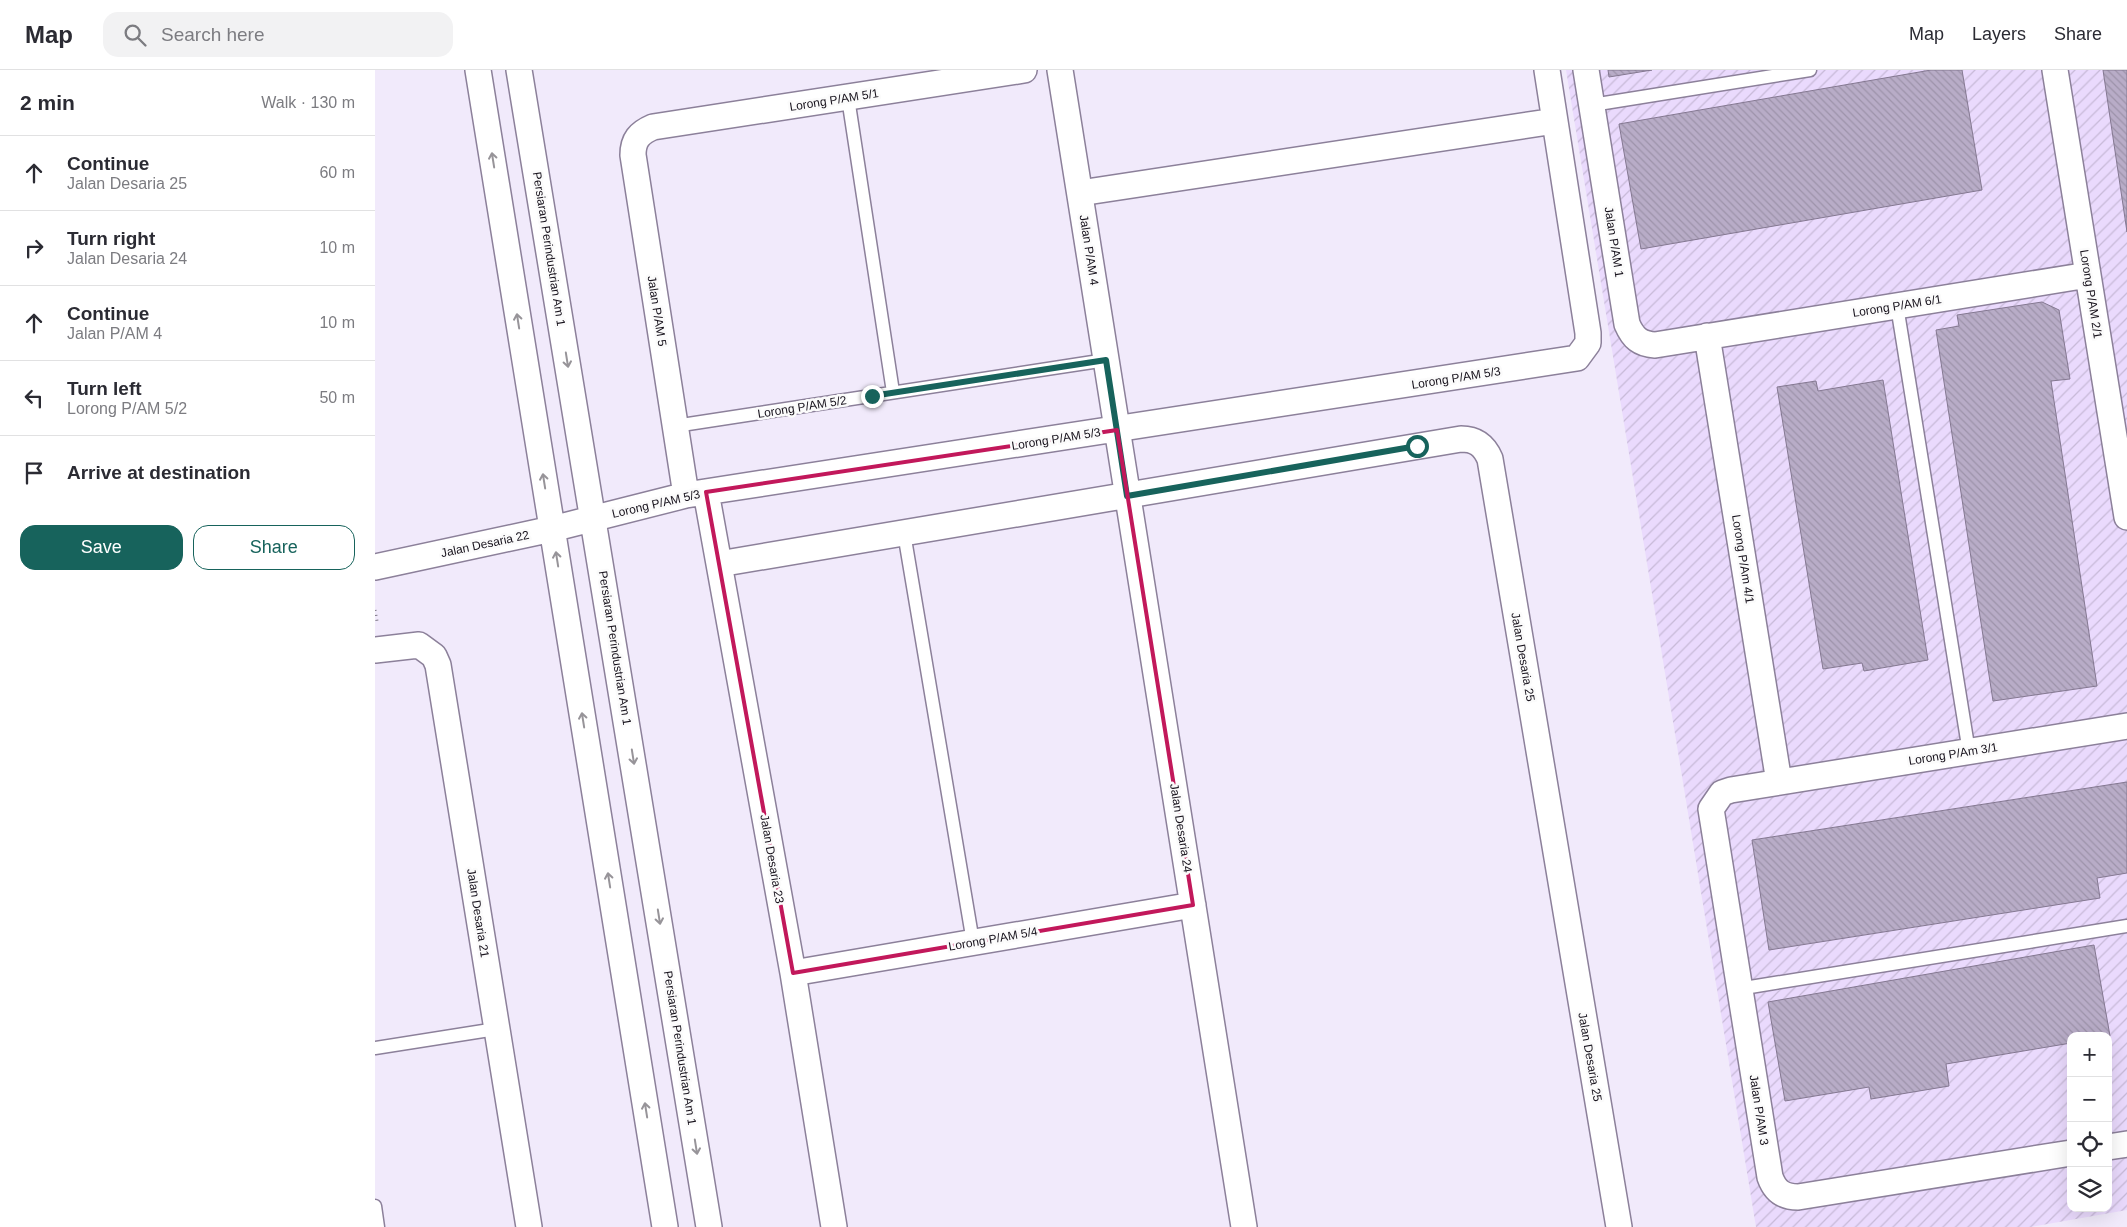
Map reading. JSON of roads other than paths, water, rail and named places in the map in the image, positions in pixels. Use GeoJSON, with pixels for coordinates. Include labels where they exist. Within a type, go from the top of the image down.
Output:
{"type":"FeatureCollection","features":[{"type":"Feature","properties":{"kind":"street"},"geometry":{"type":"LineString","coordinates":[[478,70],[665,1227]]}},
{"type":"Feature","properties":{"kind":"street","name":"Persiaran Perindustrian Am 1"},"geometry":{"type":"LineString","coordinates":[[519,70],[709,1227]]}},
{"type":"Feature","properties":{"kind":"street","name":"Lorong P/AM 5/1"},"geometry":{"type":"LineString","coordinates":[[645,131],[653,127],[1024,70]]}},
{"type":"Feature","properties":{"kind":"street","name":"Jalan P/AM 4"},"geometry":{"type":"LineString","coordinates":[[1060,70],[1117,430]]}},
{"type":"Feature","properties":{"kind":"street","name":"Lorong P/AM 5/3"},"geometry":{"type":"LineString","coordinates":[[594,519],[696,494],[1549,364],[1577,358],[1588,343],[1588,332],[1547,70]]}},
{"type":"Feature","properties":{"kind":"street","name":"Jalan P/AM 1"},"geometry":{"type":"LineString","coordinates":[[1586,70],[1627,324],[1631,333],[1637,340],[1655,345],[1707,336]]}},
{"type":"Feature","properties":{"kind":"street","name":"Lorong P/AM 2/1"},"geometry":{"type":"LineString","coordinates":[[2055,70],[2127,517]]}},
{"type":"Feature","properties":{"kind":"street"},"geometry":{"type":"LineString","coordinates":[[1080,193],[1555,121]]}},
{"type":"Feature","properties":{"kind":"street","name":"Jalan P/AM 5"},"geometry":{"type":"LineString","coordinates":[[645,131],[637,137],[633,146],[633,155],[675,426],[696,494]]}},
{"type":"Feature","properties":{"kind":"street","name":"Lorong P/AM 6/1"},"geometry":{"type":"LineString","coordinates":[[1707,336],[2088,275]]}},
{"type":"Feature","properties":{"kind":"street","name":"Lorong P/Am 4/1"},"geometry":{"type":"LineString","coordinates":[[1707,336],[1779,782]]}},
{"type":"Feature","properties":{"kind":"street","name":"Jalan Desaria 24"},"geometry":{"type":"LineString","coordinates":[[1117,430],[1244,1227]]}},
{"type":"Feature","properties":{"kind":"street","name":"Jalan Desaria 25"},"geometry":{"type":"LineString","coordinates":[[719,564],[1461,439],[1471,439],[1480,443],[1486,450],[1491,469],[1619,1227]]}},
{"type":"Feature","properties":{"kind":"street","name":"Jalan Desaria 23"},"geometry":{"type":"LineString","coordinates":[[696,494],[719,564],[793,973],[834,1227]]}},
{"type":"Feature","properties":{"kind":"street","name":"Jalan Desaria 22"},"geometry":{"type":"LineString","coordinates":[[375,567],[594,519]]}},
{"type":"Feature","properties":{"kind":"street","name":"Jalan Desaria 21"},"geometry":{"type":"LineString","coordinates":[[378,650],[419,645],[434,656],[438,665],[529,1227]]}},
{"type":"Feature","properties":{"kind":"street","name":"Lorong P/Am 3/1"},"geometry":{"type":"LineString","coordinates":[[1779,782],[2127,726]]}},
{"type":"Feature","properties":{"kind":"street","name":"Jalan P/AM 3"},"geometry":{"type":"LineString","coordinates":[[1779,782],[1731,790],[1722,794],[1711,808],[1770,1177],[1780,1193],[1789,1197],[1798,1197],[2067,1154]]}},
{"type":"Feature","properties":{"kind":"street","name":"Lorong P/AM 5/4"},"geometry":{"type":"LineString","coordinates":[[793,973],[1193,905]]}},
{"type":"Feature","properties":{"kind":"street"},"geometry":{"type":"LineString","coordinates":[[2112,1146],[2127,1144]]}},
{"type":"Feature","properties":{"kind":"lane"},"geometry":{"type":"LineString","coordinates":[[1592,105],[1810,70]]}},
{"type":"Feature","properties":{"kind":"lane"},"geometry":{"type":"LineString","coordinates":[[847,98],[893,392]]}},
{"type":"Feature","properties":{"kind":"lane"},"geometry":{"type":"LineString","coordinates":[[1897,306],[1969,752]]}},
{"type":"Feature","properties":{"kind":"lane","name":"Lorong P/AM 5/2"},"geometry":{"type":"LineString","coordinates":[[675,426],[1106,360]]}},
{"type":"Feature","properties":{"kind":"lane"},"geometry":{"type":"LineString","coordinates":[[904,533],[973,942]]}},
{"type":"Feature","properties":{"kind":"lane"},"geometry":{"type":"LineString","coordinates":[[1739,989],[2127,926]]}},
{"type":"Feature","properties":{"kind":"lane"},"geometry":{"type":"LineString","coordinates":[[375,1048],[496,1028]]}},
{"type":"Feature","properties":{"kind":"lane"},"geometry":{"type":"LineString","coordinates":[[375,1206],[379,1227]]}}]}
